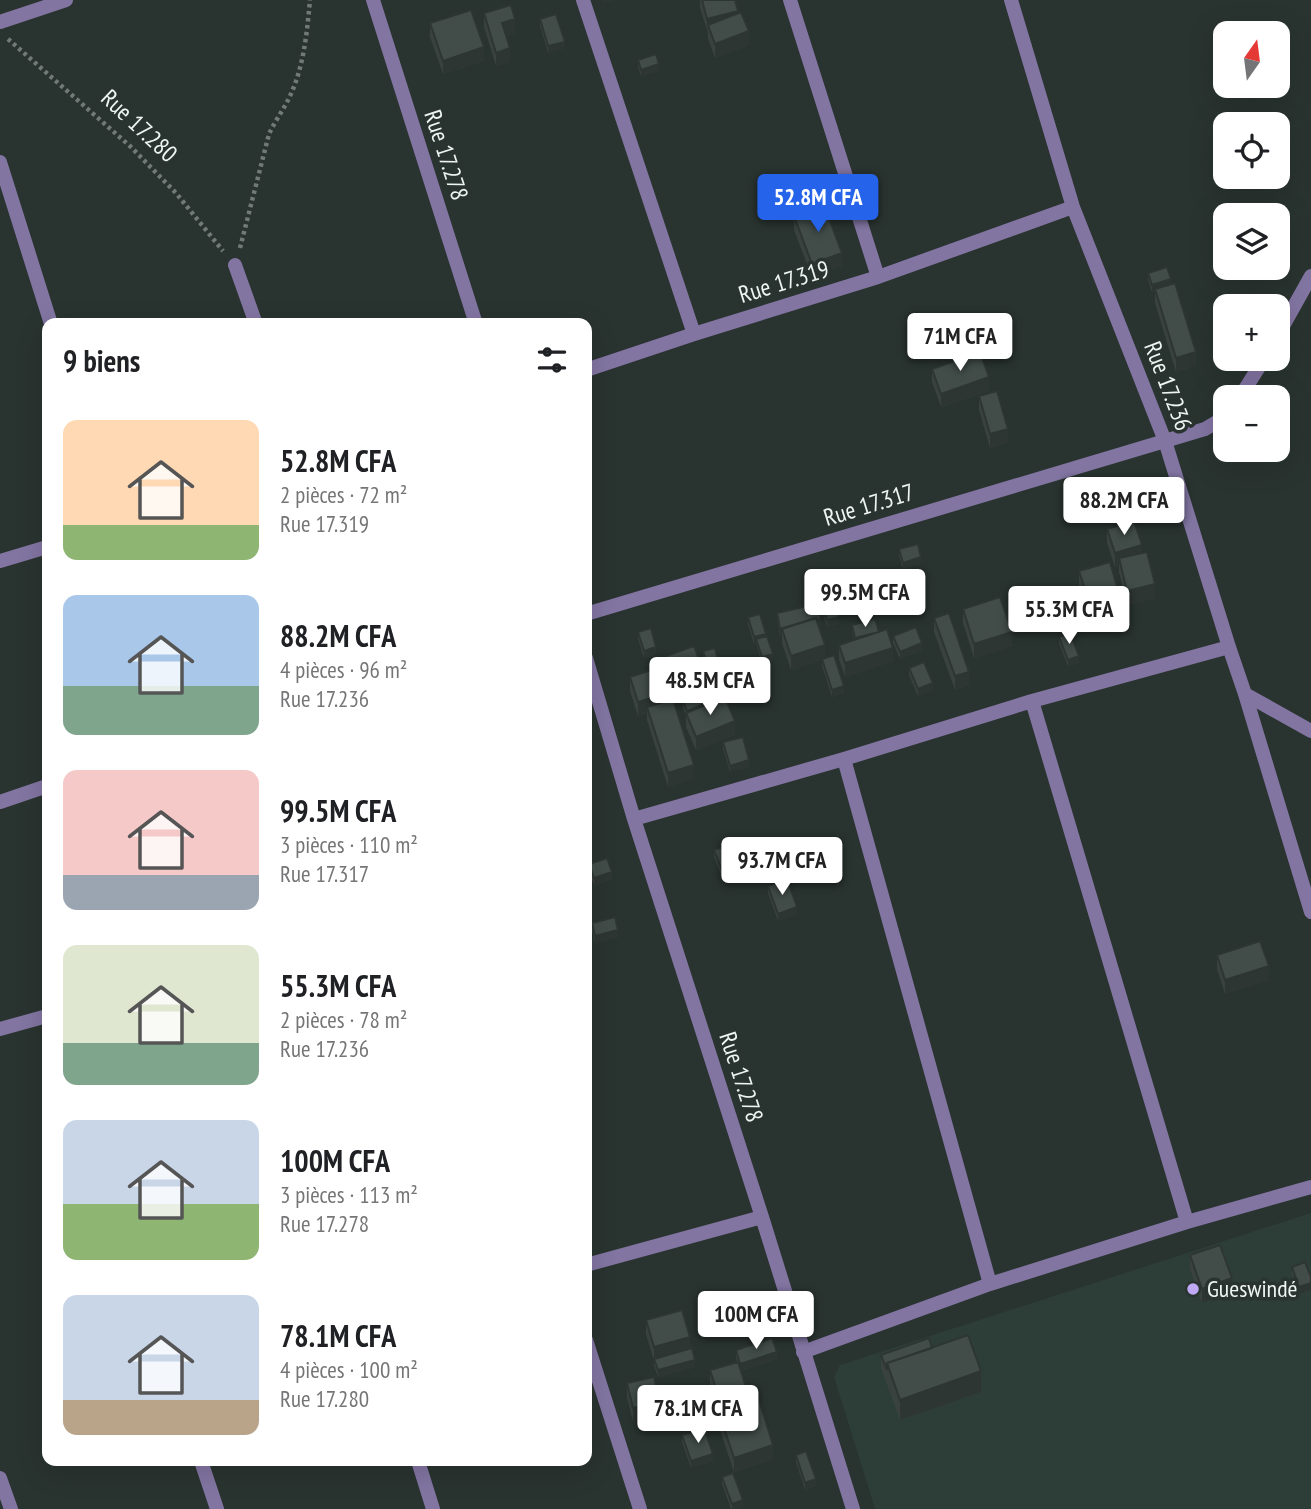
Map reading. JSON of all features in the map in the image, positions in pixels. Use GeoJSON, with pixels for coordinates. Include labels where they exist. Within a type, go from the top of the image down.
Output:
{"type":"FeatureCollection","features":[{"type":"Feature","properties":{"kind":"street"},"geometry":{"type":"LineString","coordinates":[[0,22],[66,0]]}},
{"type":"Feature","properties":{"kind":"street","name":"Rue 17.278"},"geometry":{"type":"LineString","coordinates":[[373,0],[474,318]]}},
{"type":"Feature","properties":{"kind":"street"},"geometry":{"type":"LineString","coordinates":[[583,0],[694,334]]}},
{"type":"Feature","properties":{"kind":"street"},"geometry":{"type":"LineString","coordinates":[[790,0],[878,277]]}},
{"type":"Feature","properties":{"kind":"street","name":"Rue 17.236"},"geometry":{"type":"LineString","coordinates":[[1011,0],[1073,207],[1165,440],[1311,912]]}},
{"type":"Feature","properties":{"kind":"street"},"geometry":{"type":"LineString","coordinates":[[0,163],[49,318]]}},
{"type":"Feature","properties":{"kind":"street","name":"Rue 17.319"},"geometry":{"type":"LineString","coordinates":[[592,368],[878,277],[1073,207]]}},
{"type":"Feature","properties":{"kind":"street"},"geometry":{"type":"LineString","coordinates":[[235,265],[255,318]]}},
{"type":"Feature","properties":{"kind":"street"},"geometry":{"type":"LineString","coordinates":[[1290,314],[1311,276]]}},
{"type":"Feature","properties":{"kind":"street","name":"Rue 17.317"},"geometry":{"type":"LineString","coordinates":[[592,612],[1205,429],[1213,424]]}},
{"type":"Feature","properties":{"kind":"street"},"geometry":{"type":"LineString","coordinates":[[0,561],[42,548]]}},
{"type":"Feature","properties":{"kind":"street"},"geometry":{"type":"LineString","coordinates":[[634,819],[844,759],[1032,701],[1229,647]]}},
{"type":"Feature","properties":{"kind":"street","name":"Rue 17.278"},"geometry":{"type":"LineString","coordinates":[[592,678],[634,819],[853,1509]]}},
{"type":"Feature","properties":{"kind":"street"},"geometry":{"type":"LineString","coordinates":[[1245,694],[1311,731]]}},
{"type":"Feature","properties":{"kind":"street"},"geometry":{"type":"LineString","coordinates":[[1032,701],[1187,1222]]}},
{"type":"Feature","properties":{"kind":"street"},"geometry":{"type":"LineString","coordinates":[[844,759],[990,1284]]}},
{"type":"Feature","properties":{"kind":"street"},"geometry":{"type":"LineString","coordinates":[[0,802],[42,788]]}},
{"type":"Feature","properties":{"kind":"street"},"geometry":{"type":"LineString","coordinates":[[0,1029],[42,1017]]}},
{"type":"Feature","properties":{"kind":"street"},"geometry":{"type":"LineString","coordinates":[[803,1352],[990,1284],[1187,1222],[1311,1187]]}},
{"type":"Feature","properties":{"kind":"street"},"geometry":{"type":"LineString","coordinates":[[592,1263],[762,1217]]}},
{"type":"Feature","properties":{"kind":"street"},"geometry":{"type":"LineString","coordinates":[[592,1359],[640,1509]]}},
{"type":"Feature","properties":{"kind":"street"},"geometry":{"type":"LineString","coordinates":[[203,1466],[217,1509]]}},
{"type":"Feature","properties":{"kind":"street"},"geometry":{"type":"LineString","coordinates":[[420,1466],[433,1509]]}},
{"type":"Feature","properties":{"kind":"street"},"geometry":{"type":"LineString","coordinates":[[0,1478],[10,1509]]}},
{"type":"Feature","properties":{"kind":"path"},"geometry":{"type":"LineString","coordinates":[[235,265],[269,134],[290,97],[299,73],[310,0]]}},
{"type":"Feature","properties":{"kind":"path","name":"Rue 17.280"},"geometry":{"type":"LineString","coordinates":[[0,33],[131,147],[176,193],[235,265]]}},
{"type":"Feature","properties":{"kind":"shaded area","name":"Gueswindé"},"geometry":{"type":"Polygon","coordinates":[[[1311,1213],[1311,1509],[875,1509],[834,1377],[840,1365],[1311,1213]]]}},
{"type":"Feature","properties":{"kind":"building"},"geometry":{"type":"Polygon","coordinates":[[[702,0],[735,0],[738,11],[707,19],[702,0]]]}},
{"type":"Feature","properties":{"kind":"building"},"geometry":{"type":"Polygon","coordinates":[[[511,5],[515,19],[502,23],[510,48],[496,53],[484,13],[511,5]]]}},
{"type":"Feature","properties":{"kind":"building"},"geometry":{"type":"Polygon","coordinates":[[[471,10],[484,47],[443,61],[430,23],[471,10]]]}},
{"type":"Feature","properties":{"kind":"building"},"geometry":{"type":"Polygon","coordinates":[[[741,12],[749,31],[715,44],[708,25],[741,12]]]}},
{"type":"Feature","properties":{"kind":"building"},"geometry":{"type":"Polygon","coordinates":[[[556,14],[565,42],[548,46],[540,19],[556,14]]]}},
{"type":"Feature","properties":{"kind":"building"},"geometry":{"type":"Polygon","coordinates":[[[656,54],[659,64],[641,70],[638,60],[656,54]]]}},
{"type":"Feature","properties":{"kind":"building"},"geometry":{"type":"Polygon","coordinates":[[[824,205],[842,253],[812,264],[794,216],[824,205]]]}},
{"type":"Feature","properties":{"kind":"building"},"geometry":{"type":"Polygon","coordinates":[[[1167,267],[1171,279],[1152,285],[1148,273],[1167,267]]]}},
{"type":"Feature","properties":{"kind":"building"},"geometry":{"type":"Polygon","coordinates":[[[1175,283],[1196,352],[1176,358],[1155,289],[1175,283]]]}},
{"type":"Feature","properties":{"kind":"building"},"geometry":{"type":"Polygon","coordinates":[[[980,352],[989,377],[941,394],[932,369],[980,352]]]}},
{"type":"Feature","properties":{"kind":"building"},"geometry":{"type":"Polygon","coordinates":[[[997,391],[1008,429],[990,434],[979,396],[997,391]]]}},
{"type":"Feature","properties":{"kind":"building"},"geometry":{"type":"Polygon","coordinates":[[[1134,521],[1142,545],[1115,553],[1107,529],[1134,521]]]}},
{"type":"Feature","properties":{"kind":"building"},"geometry":{"type":"Polygon","coordinates":[[[918,544],[921,557],[903,563],[899,549],[918,544]]]}},
{"type":"Feature","properties":{"kind":"building"},"geometry":{"type":"Polygon","coordinates":[[[1147,552],[1155,584],[1127,591],[1119,558],[1147,552]]]}},
{"type":"Feature","properties":{"kind":"building"},"geometry":{"type":"Polygon","coordinates":[[[1110,562],[1118,590],[1088,599],[1079,571],[1110,562]]]}},
{"type":"Feature","properties":{"kind":"building"},"geometry":{"type":"Polygon","coordinates":[[[831,588],[839,617],[827,620],[818,592],[831,588]]]}},
{"type":"Feature","properties":{"kind":"building"},"geometry":{"type":"Polygon","coordinates":[[[1000,597],[1012,632],[974,644],[963,609],[1000,597]]]}},
{"type":"Feature","properties":{"kind":"building"},"geometry":{"type":"Polygon","coordinates":[[[817,604],[821,619],[816,618],[780,629],[777,613],[817,604]]]}},
{"type":"Feature","properties":{"kind":"building"},"geometry":{"type":"Polygon","coordinates":[[[949,613],[969,672],[955,676],[934,618],[949,613]]]}},
{"type":"Feature","properties":{"kind":"building"},"geometry":{"type":"Polygon","coordinates":[[[760,614],[766,634],[754,637],[748,617],[760,614]]]}},
{"type":"Feature","properties":{"kind":"building"},"geometry":{"type":"Polygon","coordinates":[[[816,618],[825,645],[791,656],[782,629],[816,618]]]}},
{"type":"Feature","properties":{"kind":"building"},"geometry":{"type":"Polygon","coordinates":[[[875,619],[879,632],[855,638],[852,625],[875,619]]]}},
{"type":"Feature","properties":{"kind":"building"},"geometry":{"type":"Polygon","coordinates":[[[916,627],[922,643],[900,652],[893,636],[916,627]]]}},
{"type":"Feature","properties":{"kind":"building"},"geometry":{"type":"Polygon","coordinates":[[[651,628],[656,647],[644,651],[638,632],[651,628]]]}},
{"type":"Feature","properties":{"kind":"building"},"geometry":{"type":"Polygon","coordinates":[[[887,629],[893,648],[845,663],[839,645],[887,629]]]}},
{"type":"Feature","properties":{"kind":"building"},"geometry":{"type":"Polygon","coordinates":[[[1070,633],[1079,656],[1068,660],[1059,637],[1070,633]]]}},
{"type":"Feature","properties":{"kind":"building"},"geometry":{"type":"Polygon","coordinates":[[[767,636],[773,654],[762,657],[756,639],[767,636]]]}},
{"type":"Feature","properties":{"kind":"building"},"geometry":{"type":"Polygon","coordinates":[[[694,646],[706,677],[678,687],[666,656],[694,646]]]}},
{"type":"Feature","properties":{"kind":"building"},"geometry":{"type":"Polygon","coordinates":[[[715,648],[720,668],[709,671],[703,651],[715,648]]]}},
{"type":"Feature","properties":{"kind":"building"},"geometry":{"type":"Polygon","coordinates":[[[834,655],[844,686],[832,690],[822,659],[834,655]]]}},
{"type":"Feature","properties":{"kind":"building"},"geometry":{"type":"Polygon","coordinates":[[[924,662],[933,683],[918,689],[909,668],[924,662]]]}},
{"type":"Feature","properties":{"kind":"building"},"geometry":{"type":"Polygon","coordinates":[[[660,667],[668,693],[638,702],[630,677],[660,667]]]}},
{"type":"Feature","properties":{"kind":"building"},"geometry":{"type":"Polygon","coordinates":[[[714,688],[719,698],[687,711],[683,701],[714,688]]]}},
{"type":"Feature","properties":{"kind":"building"},"geometry":{"type":"Polygon","coordinates":[[[725,697],[735,721],[696,737],[686,713],[725,697]]]}},
{"type":"Feature","properties":{"kind":"building"},"geometry":{"type":"Polygon","coordinates":[[[673,699],[694,765],[668,773],[647,707],[673,699]]]}},
{"type":"Feature","properties":{"kind":"building"},"geometry":{"type":"Polygon","coordinates":[[[743,737],[749,760],[730,766],[723,742],[743,737]]]}},
{"type":"Feature","properties":{"kind":"building"},"geometry":{"type":"Polygon","coordinates":[[[737,842],[744,862],[722,870],[714,850],[737,842]]]}},
{"type":"Feature","properties":{"kind":"building"},"geometry":{"type":"Polygon","coordinates":[[[607,858],[612,872],[594,878],[592,863],[607,858]]]}},
{"type":"Feature","properties":{"kind":"building"},"geometry":{"type":"Polygon","coordinates":[[[787,879],[797,907],[778,914],[768,886],[787,879]]]}},
{"type":"Feature","properties":{"kind":"building"},"geometry":{"type":"Polygon","coordinates":[[[615,917],[618,930],[595,936],[592,923],[615,917]]]}},
{"type":"Feature","properties":{"kind":"building"},"geometry":{"type":"Polygon","coordinates":[[[1260,941],[1269,966],[1225,980],[1217,955],[1260,941]]]}},
{"type":"Feature","properties":{"kind":"building"},"geometry":{"type":"Polygon","coordinates":[[[1220,1245],[1232,1278],[1202,1289],[1190,1255],[1220,1245]]]}},
{"type":"Feature","properties":{"kind":"building"},"geometry":{"type":"Polygon","coordinates":[[[1305,1262],[1311,1283],[1299,1287],[1292,1267],[1305,1262]]]}},
{"type":"Feature","properties":{"kind":"building"},"geometry":{"type":"Polygon","coordinates":[[[682,1310],[690,1337],[654,1347],[646,1320],[682,1310]]]}},
{"type":"Feature","properties":{"kind":"building"},"geometry":{"type":"Polygon","coordinates":[[[968,1335],[981,1371],[900,1400],[887,1363],[968,1335]]]}},
{"type":"Feature","properties":{"kind":"building"},"geometry":{"type":"Polygon","coordinates":[[[772,1338],[777,1352],[740,1364],[736,1350],[772,1338]]]}},
{"type":"Feature","properties":{"kind":"building"},"geometry":{"type":"Polygon","coordinates":[[[929,1338],[932,1348],[887,1363],[887,1370],[881,1355],[929,1338]]]}},
{"type":"Feature","properties":{"kind":"building"},"geometry":{"type":"Polygon","coordinates":[[[692,1348],[695,1360],[658,1370],[654,1359],[692,1348]]]}},
{"type":"Feature","properties":{"kind":"building"},"geometry":{"type":"Polygon","coordinates":[[[738,1362],[747,1390],[719,1398],[710,1370],[738,1362]]]}},
{"type":"Feature","properties":{"kind":"building"},"geometry":{"type":"Polygon","coordinates":[[[654,1377],[660,1402],[633,1408],[627,1383],[654,1377]]]}},
{"type":"Feature","properties":{"kind":"building"},"geometry":{"type":"Polygon","coordinates":[[[759,1400],[773,1445],[734,1458],[719,1413],[759,1400]]]}},
{"type":"Feature","properties":{"kind":"building"},"geometry":{"type":"Polygon","coordinates":[[[704,1428],[713,1454],[691,1461],[682,1435],[704,1428]]]}},
{"type":"Feature","properties":{"kind":"building"},"geometry":{"type":"Polygon","coordinates":[[[806,1451],[816,1479],[805,1483],[796,1455],[806,1451]]]}},
{"type":"Feature","properties":{"kind":"building"},"geometry":{"type":"Polygon","coordinates":[[[733,1473],[743,1500],[732,1504],[722,1477],[733,1473]]]}},
{"type":"Feature","properties":{"kind":"place","name":"Gueswindé"},"geometry":{"type":"Point","coordinates":[1193,1289]}}]}
